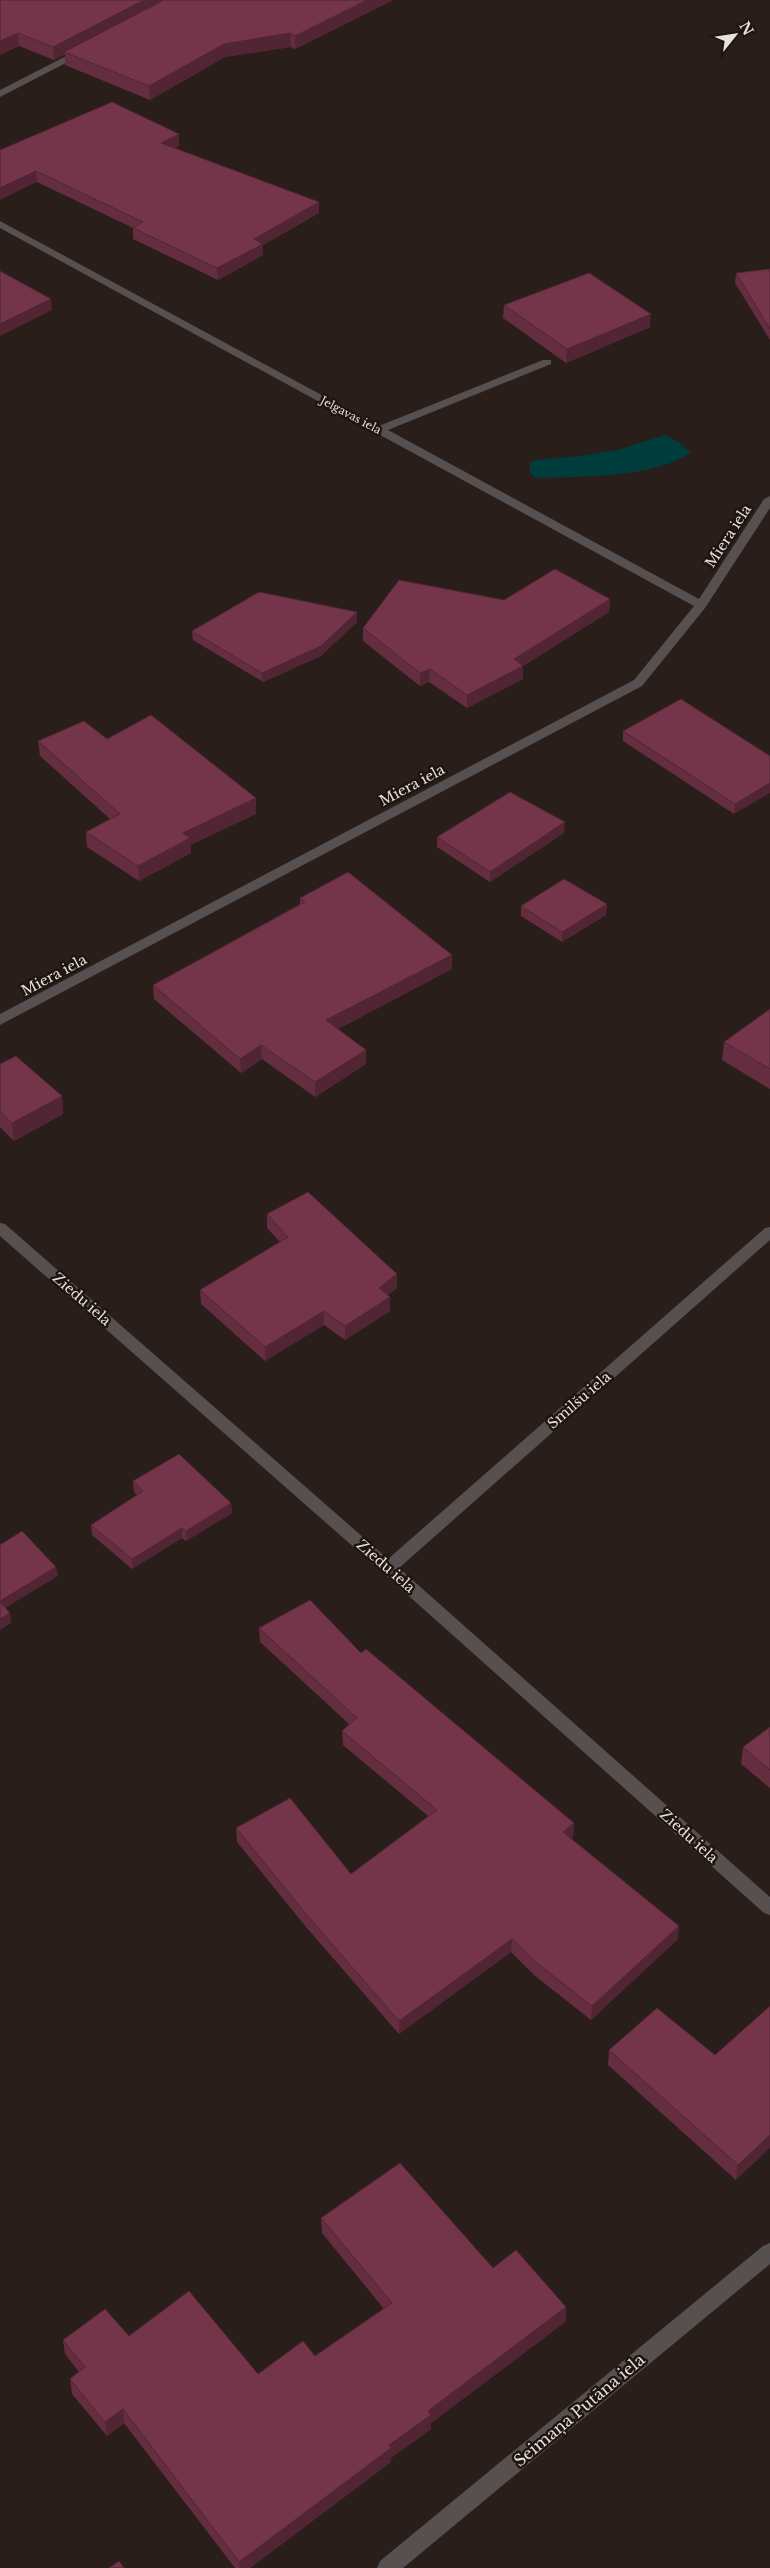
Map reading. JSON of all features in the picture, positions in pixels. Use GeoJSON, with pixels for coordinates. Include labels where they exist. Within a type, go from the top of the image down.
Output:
{"type":"FeatureCollection","features":[{"type":"Feature","properties":{"kind":"street"},"geometry":{"type":"LineString","coordinates":[[0,94],[95,45]]}},
{"type":"Feature","properties":{"kind":"street","name":"Jelgavas iela"},"geometry":{"type":"LineString","coordinates":[[0,224],[701,605]]}},
{"type":"Feature","properties":{"kind":"street"},"geometry":{"type":"LineString","coordinates":[[378,430],[547,362]]}},
{"type":"Feature","properties":{"kind":"street","name":"Miera iela"},"geometry":{"type":"LineString","coordinates":[[0,1020],[638,683],[701,605],[770,499]]}},
{"type":"Feature","properties":{"kind":"street","name":"Ziedu iela"},"geometry":{"type":"LineString","coordinates":[[0,1228],[388,1568],[770,1908]]}},
{"type":"Feature","properties":{"kind":"street","name":"Smilšu iela"},"geometry":{"type":"LineString","coordinates":[[388,1568],[770,1232]]}},
{"type":"Feature","properties":{"kind":"street","name":"Seimaņa Putāna iela"},"geometry":{"type":"LineString","coordinates":[[387,2568],[770,2252]]}},
{"type":"Feature","properties":{"kind":"water"},"geometry":{"type":"Polygon","coordinates":[[[665,435],[679,442],[691,453],[655,468],[636,472],[595,476],[535,478],[530,472],[530,463],[535,460],[581,456],[617,450],[665,435]]]}},
{"type":"Feature","properties":{"kind":"building"},"geometry":{"type":"Polygon","coordinates":[[[0,0],[144,0],[53,47],[18,33],[0,41],[0,0]]]}},
{"type":"Feature","properties":{"kind":"building"},"geometry":{"type":"Polygon","coordinates":[[[164,0],[367,0],[295,36],[290,33],[224,44],[149,86],[64,52],[164,0]]]}},
{"type":"Feature","properties":{"kind":"building"},"geometry":{"type":"Polygon","coordinates":[[[112,102],[179,134],[161,143],[319,202],[254,239],[263,244],[217,268],[133,228],[143,222],[36,171],[0,188],[0,150],[112,102]]]}},
{"type":"Feature","properties":{"kind":"building"},"geometry":{"type":"Polygon","coordinates":[[[770,269],[770,329],[736,273],[770,269]]]}},
{"type":"Feature","properties":{"kind":"building"},"geometry":{"type":"Polygon","coordinates":[[[0,271],[51,299],[0,324],[0,271]]]}},
{"type":"Feature","properties":{"kind":"building"},"geometry":{"type":"Polygon","coordinates":[[[589,273],[651,314],[567,349],[504,305],[589,273]]]}},
{"type":"Feature","properties":{"kind":"building"},"geometry":{"type":"Polygon","coordinates":[[[555,569],[610,599],[514,659],[523,666],[467,695],[430,669],[420,673],[363,628],[399,580],[504,600],[555,569]]]}},
{"type":"Feature","properties":{"kind":"building"},"geometry":{"type":"Polygon","coordinates":[[[259,592],[357,612],[321,646],[262,673],[192,631],[259,592]]]}},
{"type":"Feature","properties":{"kind":"building"},"geometry":{"type":"Polygon","coordinates":[[[681,699],[770,756],[770,783],[735,804],[623,731],[681,699]]]}},
{"type":"Feature","properties":{"kind":"building"},"geometry":{"type":"Polygon","coordinates":[[[151,715],[256,798],[183,833],[190,838],[138,866],[86,832],[120,814],[38,741],[84,721],[107,739],[151,715]]]}},
{"type":"Feature","properties":{"kind":"building"},"geometry":{"type":"Polygon","coordinates":[[[510,792],[565,822],[490,872],[437,837],[510,792]]]}},
{"type":"Feature","properties":{"kind":"building"},"geometry":{"type":"Polygon","coordinates":[[[348,872],[452,955],[326,1020],[366,1050],[315,1082],[261,1045],[240,1059],[153,985],[305,902],[300,898],[348,872]]]}},
{"type":"Feature","properties":{"kind":"building"},"geometry":{"type":"Polygon","coordinates":[[[564,879],[607,904],[562,932],[521,906],[564,879]]]}},
{"type":"Feature","properties":{"kind":"building"},"geometry":{"type":"Polygon","coordinates":[[[770,1009],[770,1069],[724,1042],[770,1009]]]}},
{"type":"Feature","properties":{"kind":"building"},"geometry":{"type":"Polygon","coordinates":[[[16,1056],[62,1096],[12,1123],[0,1111],[0,1064],[16,1056]]]}},
{"type":"Feature","properties":{"kind":"building"},"geometry":{"type":"Polygon","coordinates":[[[308,1192],[397,1274],[379,1288],[390,1297],[345,1326],[324,1311],[265,1347],[200,1290],[288,1237],[267,1214],[308,1192]]]}},
{"type":"Feature","properties":{"kind":"building"},"geometry":{"type":"Polygon","coordinates":[[[179,1454],[231,1503],[186,1531],[182,1528],[132,1559],[91,1525],[143,1491],[133,1481],[179,1454]]]}},
{"type":"Feature","properties":{"kind":"building"},"geometry":{"type":"Polygon","coordinates":[[[22,1531],[56,1567],[0,1601],[0,1545],[22,1531]]]}},
{"type":"Feature","properties":{"kind":"building"},"geometry":{"type":"Polygon","coordinates":[[[310,1600],[361,1653],[366,1649],[574,1823],[563,1832],[679,1926],[592,2006],[534,1961],[512,1939],[399,2021],[306,1914],[236,1828],[290,1798],[351,1874],[437,1810],[342,1731],[357,1718],[259,1628],[310,1600]]]}},
{"type":"Feature","properties":{"kind":"building"},"geometry":{"type":"Polygon","coordinates":[[[0,1602],[10,1613],[0,1619],[0,1602]]]}},
{"type":"Feature","properties":{"kind":"building"},"geometry":{"type":"Polygon","coordinates":[[[770,1727],[770,1770],[743,1747],[770,1727]]]}},
{"type":"Feature","properties":{"kind":"building"},"geometry":{"type":"Polygon","coordinates":[[[770,2006],[770,2135],[738,2165],[609,2050],[657,2008],[715,2055],[770,2006]]]}},
{"type":"Feature","properties":{"kind":"building"},"geometry":{"type":"Polygon","coordinates":[[[400,2163],[493,2268],[516,2250],[566,2307],[428,2411],[431,2415],[389,2445],[391,2448],[239,2562],[123,2409],[105,2422],[70,2379],[85,2367],[63,2340],[105,2309],[129,2336],[189,2291],[258,2374],[303,2341],[315,2356],[392,2303],[321,2218],[400,2163]]]}},
{"type":"Feature","properties":{"kind":"building"},"geometry":{"type":"Polygon","coordinates":[[[119,2561],[124,2568],[109,2568],[119,2561]]]}}]}
